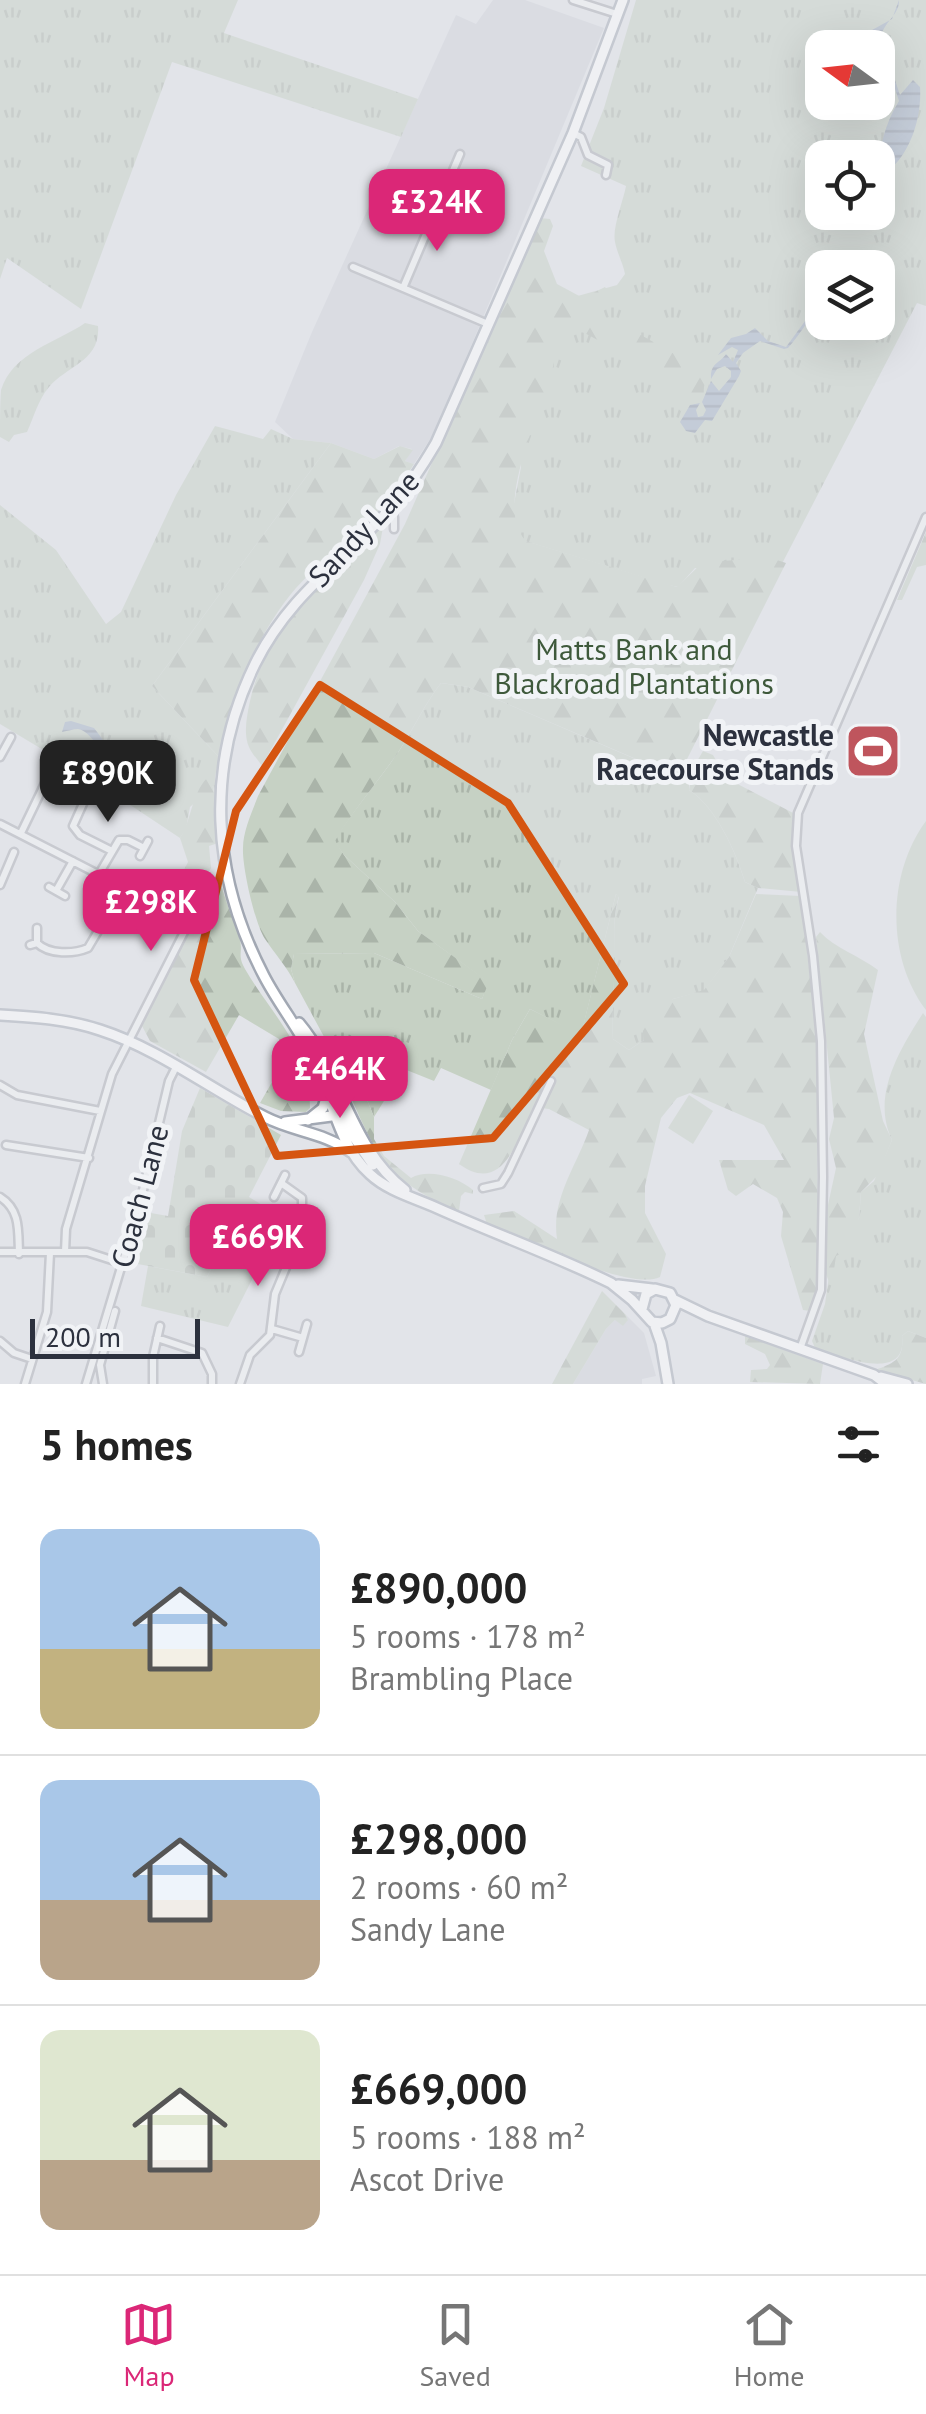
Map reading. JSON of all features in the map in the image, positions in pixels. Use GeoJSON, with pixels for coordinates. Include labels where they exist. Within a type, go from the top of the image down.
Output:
{"type":"FeatureCollection","features":[{"type":"Feature","properties":{"kind":"main road","name":"Sandy Lane"},"geometry":{"type":"LineString","coordinates":[[420,1200],[375,1178],[355,1156],[306,1044],[248,943],[226,878],[220,818],[227,747],[254,666],[283,618],[304,591],[387,512],[415,478],[436,443],[573,133],[622,0]]}},
{"type":"Feature","properties":{"kind":"main road","name":"Sandy Lane"},"geometry":{"type":"LineString","coordinates":[[282,1004],[311,1037],[327,1064],[369,1151],[394,1181],[420,1200]]}},
{"type":"Feature","properties":{"kind":"main road"},"geometry":{"type":"LineString","coordinates":[[0,1015],[78,1024],[128,1041],[272,1121],[305,1125],[339,1118]]}},
{"type":"Feature","properties":{"kind":"main road"},"geometry":{"type":"LineString","coordinates":[[327,1064],[339,1118],[366,1158],[394,1181]]}},
{"type":"Feature","properties":{"kind":"main road"},"geometry":{"type":"LineString","coordinates":[[305,1125],[323,1108],[327,1092]]}},
{"type":"Feature","properties":{"kind":"main road"},"geometry":{"type":"LineString","coordinates":[[305,1125],[355,1156]]}},
{"type":"Feature","properties":{"kind":"main road"},"geometry":{"type":"LineString","coordinates":[[420,1200],[611,1283],[667,1291],[675,1300],[708,1316],[908,1384]]}},
{"type":"Feature","properties":{"kind":"main road"},"geometry":{"type":"LineString","coordinates":[[611,1283],[654,1323],[668,1384]]}},
{"type":"Feature","properties":{"kind":"main road"},"geometry":{"type":"LineString","coordinates":[[642,1309],[646,1294],[655,1289]]}},
{"type":"Feature","properties":{"kind":"main road"},"geometry":{"type":"LineString","coordinates":[[663,1353],[675,1300]]}},
{"type":"Feature","properties":{"kind":"main road"},"geometry":{"type":"LineString","coordinates":[[654,1323],[685,1312],[708,1316]]}},
{"type":"Feature","properties":{"kind":"main road"},"geometry":{"type":"LineString","coordinates":[[874,1375],[886,1384]]}},
{"type":"Feature","properties":{"kind":"street"},"geometry":{"type":"LineString","coordinates":[[573,0],[618,14]]}},
{"type":"Feature","properties":{"kind":"street"},"geometry":{"type":"LineString","coordinates":[[573,133],[581,137],[588,154],[608,165],[606,175]]}},
{"type":"Feature","properties":{"kind":"street"},"geometry":{"type":"LineString","coordinates":[[403,288],[460,154]]}},
{"type":"Feature","properties":{"kind":"street"},"geometry":{"type":"LineString","coordinates":[[353,267],[488,324]]}},
{"type":"Feature","properties":{"kind":"street"},"geometry":{"type":"LineString","coordinates":[[387,512],[396,522],[394,529]]}},
{"type":"Feature","properties":{"kind":"street"},"geometry":{"type":"LineString","coordinates":[[800,1349],[821,1290],[823,1176],[820,1033],[796,846],[798,813],[926,516]]}},
{"type":"Feature","properties":{"kind":"street"},"geometry":{"type":"LineString","coordinates":[[0,757],[9,750],[11,737]]}},
{"type":"Feature","properties":{"kind":"street"},"geometry":{"type":"LineString","coordinates":[[21,833],[47,788],[49,775]]}},
{"type":"Feature","properties":{"kind":"street"},"geometry":{"type":"LineString","coordinates":[[91,786],[73,826],[80,835],[110,850]]}},
{"type":"Feature","properties":{"kind":"street"},"geometry":{"type":"LineString","coordinates":[[0,824],[133,892]]}},
{"type":"Feature","properties":{"kind":"street"},"geometry":{"type":"LineString","coordinates":[[99,874],[117,841],[124,839],[144,848]]}},
{"type":"Feature","properties":{"kind":"street"},"geometry":{"type":"LineString","coordinates":[[0,885],[13,866],[14,852]]}},
{"type":"Feature","properties":{"kind":"street"},"geometry":{"type":"LineString","coordinates":[[65,896],[53,889],[74,861]]}},
{"type":"Feature","properties":{"kind":"street"},"geometry":{"type":"LineString","coordinates":[[65,1252],[66,1229],[100,1111],[128,1041],[208,885]]}},
{"type":"Feature","properties":{"kind":"street"},"geometry":{"type":"LineString","coordinates":[[37,928],[34,944],[48,950],[78,952],[88,948],[124,887]]}},
{"type":"Feature","properties":{"kind":"street","name":"Coach Lane"},"geometry":{"type":"LineString","coordinates":[[87,1384],[176,1066]]}},
{"type":"Feature","properties":{"kind":"street"},"geometry":{"type":"LineString","coordinates":[[483,1188],[501,1184],[508,1173],[551,1081]]}},
{"type":"Feature","properties":{"kind":"street"},"geometry":{"type":"LineString","coordinates":[[0,1085],[17,1096],[100,1111]]}},
{"type":"Feature","properties":{"kind":"street"},"geometry":{"type":"LineString","coordinates":[[6,1145],[89,1158]]}},
{"type":"Feature","properties":{"kind":"street"},"geometry":{"type":"LineString","coordinates":[[240,1384],[247,1360],[272,1329],[275,1294],[302,1229],[302,1198],[283,1179],[274,1197]]}},
{"type":"Feature","properties":{"kind":"street"},"geometry":{"type":"LineString","coordinates":[[0,1197],[12,1205],[16,1216],[19,1254]]}},
{"type":"Feature","properties":{"kind":"street"},"geometry":{"type":"LineString","coordinates":[[0,1252],[87,1252],[121,1263]]}},
{"type":"Feature","properties":{"kind":"street"},"geometry":{"type":"LineString","coordinates":[[25,1384],[47,1312],[50,1253]]}},
{"type":"Feature","properties":{"kind":"street"},"geometry":{"type":"LineString","coordinates":[[103,1384],[100,1365],[115,1311]]}},
{"type":"Feature","properties":{"kind":"street"},"geometry":{"type":"LineString","coordinates":[[111,1324],[121,1327]]}},
{"type":"Feature","properties":{"kind":"street"},"geometry":{"type":"LineString","coordinates":[[298,1352],[306,1324]]}},
{"type":"Feature","properties":{"kind":"street"},"geometry":{"type":"LineString","coordinates":[[153,1384],[153,1356],[160,1326]]}},
{"type":"Feature","properties":{"kind":"street"},"geometry":{"type":"LineString","coordinates":[[272,1329],[303,1338]]}},
{"type":"Feature","properties":{"kind":"street"},"geometry":{"type":"LineString","coordinates":[[157,1338],[204,1349],[212,1384]]}},
{"type":"Feature","properties":{"kind":"street"},"geometry":{"type":"LineString","coordinates":[[0,1341],[14,1354],[32,1359]]}},
{"type":"Feature","properties":{"kind":"highlighted area"},"geometry":{"type":"Polygon","coordinates":[[[320,685],[508,803],[624,984],[493,1138],[277,1156],[194,980],[236,811],[320,685]]]}},
{"type":"Feature","properties":{"kind":"shaded area"},"geometry":{"type":"Polygon","coordinates":[[[493,0],[525,0],[604,28],[436,430],[414,464],[405,461],[412,449],[399,446],[374,459],[331,443],[293,439],[275,422],[456,15],[476,24],[493,0]]]}},
{"type":"Feature","properties":{"kind":"shaded area"},"geometry":{"type":"Polygon","coordinates":[[[626,1315],[644,1333],[656,1376],[642,1379],[642,1384],[573,1384],[606,1329],[615,1320],[628,1320],[626,1315]]]}},
{"type":"Feature","properties":{"kind":"green space"},"geometry":{"type":"Polygon","coordinates":[[[0,0],[238,0],[224,33],[418,99],[401,137],[172,62],[81,309],[7,258],[0,279],[0,0]]]}},
{"type":"Feature","properties":{"kind":"green space"},"geometry":{"type":"Polygon","coordinates":[[[636,0],[926,0],[926,306],[917,303],[772,583],[695,568],[678,587],[525,541],[518,533],[512,514],[521,467],[521,423],[574,297],[617,285],[625,274],[614,236],[626,186],[581,166],[604,108],[636,0]]]}},
{"type":"Feature","properties":{"kind":"green space","name":"Matts Bank and Blackroad Plantations"},"geometry":{"type":"Polygon","coordinates":[[[540,218],[550,219],[553,226],[544,251],[557,284],[583,298],[605,287],[610,294],[604,305],[589,300],[586,310],[616,321],[696,366],[711,363],[701,397],[680,411],[677,385],[671,379],[577,329],[568,328],[559,340],[551,375],[573,394],[562,401],[544,394],[520,470],[515,511],[518,528],[526,541],[677,587],[703,562],[771,558],[786,563],[678,777],[468,687],[441,683],[435,691],[399,751],[335,841],[418,931],[489,982],[482,999],[374,953],[294,954],[291,969],[295,983],[261,932],[253,909],[243,857],[248,822],[258,796],[405,524],[540,218]]]}},
{"type":"Feature","properties":{"kind":"green space"},"geometry":{"type":"Polygon","coordinates":[[[85,323],[98,326],[94,347],[49,387],[27,432],[14,435],[9,442],[0,437],[1,390],[15,366],[85,323]]]}},
{"type":"Feature","properties":{"kind":"green space"},"geometry":{"type":"Polygon","coordinates":[[[215,426],[263,439],[271,429],[293,439],[331,443],[152,686],[219,757],[215,798],[213,786],[190,807],[180,838],[0,724],[0,505],[56,550],[106,624],[121,612],[176,495],[215,426]]]}},
{"type":"Feature","properties":{"kind":"green space"},"geometry":{"type":"Polygon","coordinates":[[[331,443],[374,459],[400,446],[413,450],[405,461],[414,464],[378,515],[307,577],[281,607],[247,668],[219,757],[152,686],[331,443]]]}},
{"type":"Feature","properties":{"kind":"green space"},"geometry":{"type":"Polygon","coordinates":[[[383,527],[364,580],[262,766],[249,747],[246,724],[258,674],[270,649],[284,625],[320,582],[383,527]]]}},
{"type":"Feature","properties":{"kind":"green space"},"geometry":{"type":"Polygon","coordinates":[[[926,532],[926,565],[917,567],[902,600],[897,600],[926,532]]]}},
{"type":"Feature","properties":{"kind":"green space"},"geometry":{"type":"Polygon","coordinates":[[[441,683],[468,687],[689,782],[689,790],[708,807],[724,831],[745,882],[758,888],[729,957],[704,991],[673,999],[644,1040],[629,1050],[613,1039],[614,928],[619,897],[616,894],[581,1035],[530,1009],[491,1090],[441,1068],[434,1081],[404,1069],[374,1117],[367,1100],[349,1083],[291,969],[294,954],[374,953],[482,999],[488,982],[418,931],[334,841],[399,751],[441,683]]]}},
{"type":"Feature","properties":{"kind":"green space"},"geometry":{"type":"Polygon","coordinates":[[[703,751],[713,755],[726,778],[795,814],[793,847],[801,892],[758,888],[745,882],[716,819],[689,790],[692,770],[703,751]]]}},
{"type":"Feature","properties":{"kind":"green space"},"geometry":{"type":"Polygon","coordinates":[[[207,778],[211,778],[215,798],[218,843],[209,846],[211,868],[186,913],[167,903],[188,862],[180,838],[207,778]]]}},
{"type":"Feature","properties":{"kind":"green space"},"geometry":{"type":"Polygon","coordinates":[[[926,821],[926,1010],[904,966],[896,916],[904,865],[926,821]]]}},
{"type":"Feature","properties":{"kind":"green space"},"geometry":{"type":"Polygon","coordinates":[[[220,880],[240,940],[243,964],[288,1034],[304,1067],[310,1108],[306,1112],[281,1111],[260,1103],[279,1070],[279,1039],[239,1015],[206,1072],[150,1041],[142,1026],[189,928],[220,880]]]}},
{"type":"Feature","properties":{"kind":"green space"},"geometry":{"type":"Polygon","coordinates":[[[616,894],[619,896],[613,1039],[629,1050],[644,1040],[641,1019],[673,999],[704,990],[729,957],[756,894],[801,896],[817,1040],[818,1285],[810,1311],[803,1310],[781,1236],[783,1212],[777,1198],[753,1184],[736,1196],[728,1190],[719,1160],[784,1160],[764,1125],[690,1093],[677,1098],[661,1118],[645,1186],[645,1213],[666,1254],[660,1277],[645,1280],[601,1271],[487,1224],[484,1215],[514,1211],[557,1239],[561,1197],[589,1130],[549,1109],[533,1107],[515,1148],[498,1168],[487,1173],[474,1172],[459,1164],[512,1040],[530,1009],[581,1034],[616,894]]]}},
{"type":"Feature","properties":{"kind":"green space"},"geometry":{"type":"Polygon","coordinates":[[[820,932],[878,970],[864,1034],[883,1121],[892,1140],[878,1175],[861,1192],[851,1249],[836,1256],[829,1282],[826,1214],[836,1168],[829,1139],[834,1118],[816,937],[820,932]]]}},
{"type":"Feature","properties":{"kind":"green space"},"geometry":{"type":"Polygon","coordinates":[[[923,1013],[926,1338],[908,1331],[902,1336],[901,1351],[895,1359],[871,1363],[815,1348],[812,1341],[825,1304],[831,1262],[859,1218],[861,1192],[874,1181],[892,1140],[886,1123],[886,1090],[897,1058],[923,1013]]]}},
{"type":"Feature","properties":{"kind":"green space"},"geometry":{"type":"Polygon","coordinates":[[[349,1083],[367,1100],[374,1117],[374,1139],[384,1156],[411,1178],[443,1175],[473,1190],[473,1194],[465,1192],[461,1196],[459,1211],[416,1189],[387,1164],[367,1132],[347,1088],[349,1083]]]}},
{"type":"Feature","properties":{"kind":"green space"},"geometry":{"type":"Polygon","coordinates":[[[200,1088],[281,1135],[249,1197],[284,1218],[265,1254],[228,1236],[207,1277],[127,1262],[145,1212],[168,1216],[182,1131],[200,1088]]]}},
{"type":"Feature","properties":{"kind":"green space"},"geometry":{"type":"Polygon","coordinates":[[[689,1095],[713,1111],[693,1144],[668,1128],[689,1095]]]}},
{"type":"Feature","properties":{"kind":"green space"},"geometry":{"type":"Polygon","coordinates":[[[228,1235],[265,1254],[228,1327],[141,1306],[148,1266],[207,1277],[228,1235]]]}},
{"type":"Feature","properties":{"kind":"green space"},"geometry":{"type":"Polygon","coordinates":[[[602,1291],[628,1320],[623,1326],[615,1320],[606,1329],[573,1384],[552,1384],[602,1291]]]}},
{"type":"Feature","properties":{"kind":"green space"},"geometry":{"type":"Polygon","coordinates":[[[908,1331],[926,1338],[926,1384],[875,1370],[897,1359],[902,1336],[908,1331]]]}},
{"type":"Feature","properties":{"kind":"green space"},"geometry":{"type":"Polygon","coordinates":[[[745,1336],[823,1364],[820,1384],[750,1382],[751,1370],[767,1369],[770,1365],[765,1354],[745,1344],[745,1336]]]}},
{"type":"Feature","properties":{"kind":"water"},"geometry":{"type":"Polygon","coordinates":[[[895,80],[900,95],[913,80],[920,87],[916,124],[895,164],[895,140],[883,140],[889,120],[895,120],[899,101],[895,80]]]}},
{"type":"Feature","properties":{"kind":"water"},"geometry":{"type":"Polygon","coordinates":[[[805,321],[788,348],[760,341],[743,353],[736,363],[741,371],[739,376],[712,421],[705,420],[695,433],[686,431],[680,422],[690,405],[700,403],[696,410],[698,417],[703,416],[706,410],[702,402],[711,381],[719,391],[731,377],[725,366],[717,369],[711,379],[713,367],[726,354],[733,362],[738,350],[732,347],[718,355],[731,338],[755,328],[768,341],[786,347],[805,321]]]}},
{"type":"Feature","properties":{"kind":"water"},"geometry":{"type":"Polygon","coordinates":[[[65,722],[94,728],[122,766],[145,780],[143,770],[123,754],[124,746],[133,749],[155,773],[151,788],[125,782],[86,733],[78,729],[62,732],[65,722]]]}},
{"type":"Feature","properties":{"kind":"place","name":"Newcastle Racecourse Stands"},"geometry":{"type":"Point","coordinates":[873,751]}}]}
